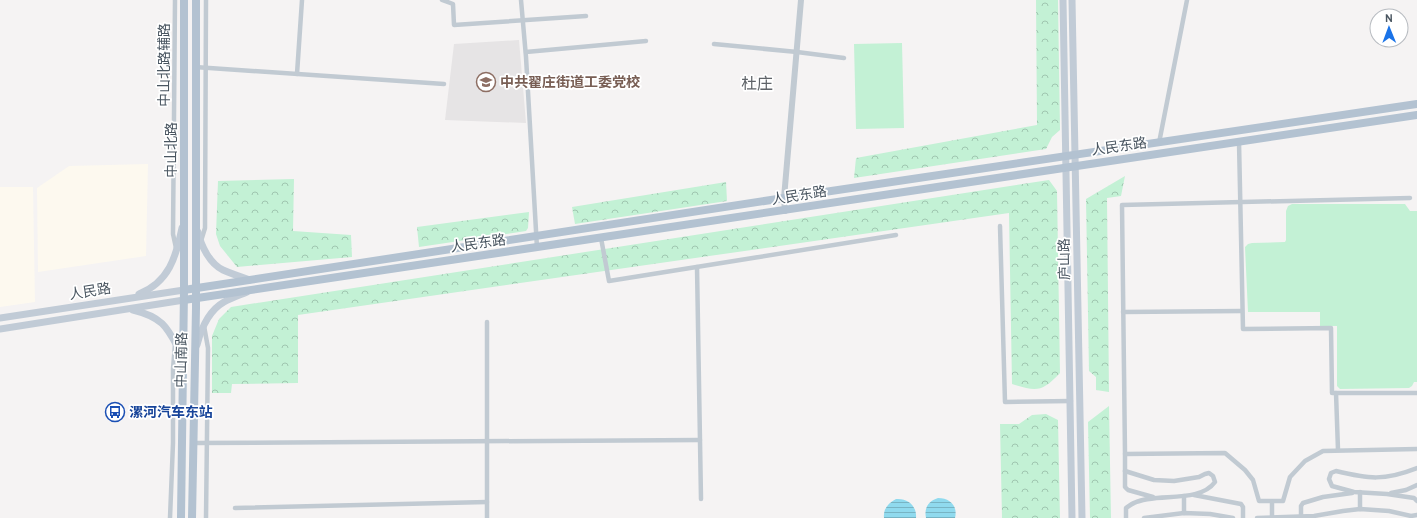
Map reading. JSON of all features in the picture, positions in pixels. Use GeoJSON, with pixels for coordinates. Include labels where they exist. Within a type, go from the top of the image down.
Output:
{"type":"FeatureCollection","features":[{"type":"Feature","properties":{"kind":"main road","name":"中山北路"},"geometry":{"type":"LineString","coordinates":[[184,0],[184,300]]}},
{"type":"Feature","properties":{"kind":"main road","name":"中山北路"},"geometry":{"type":"LineString","coordinates":[[195,299],[196,0]]}},
{"type":"Feature","properties":{"kind":"main road","name":"庐山路"},"geometry":{"type":"LineString","coordinates":[[1063,0],[1072,518]]}},
{"type":"Feature","properties":{"kind":"main road","name":"庐山路"},"geometry":{"type":"LineString","coordinates":[[1072,0],[1082,518]]}},
{"type":"Feature","properties":{"kind":"main road","name":"人民东路"},"geometry":{"type":"LineString","coordinates":[[184,290],[784,198],[1417,104]]}},
{"type":"Feature","properties":{"kind":"main road","name":"人民东路"},"geometry":{"type":"LineString","coordinates":[[184,300],[1417,115]]}},
{"type":"Feature","properties":{"kind":"main road"},"geometry":{"type":"LineString","coordinates":[[129,298],[145,292],[166,274],[175,258],[184,216]]}},
{"type":"Feature","properties":{"kind":"main road"},"geometry":{"type":"LineString","coordinates":[[195,218],[200,243],[212,261],[222,270],[250,280]]}},
{"type":"Feature","properties":{"kind":"main road","name":"人民路"},"geometry":{"type":"LineString","coordinates":[[0,318],[184,290]]}},
{"type":"Feature","properties":{"kind":"main road"},"geometry":{"type":"LineString","coordinates":[[194,357],[204,325],[213,312],[223,302],[250,291]]}},
{"type":"Feature","properties":{"kind":"main road","name":"中山南路"},"geometry":{"type":"LineString","coordinates":[[192,518],[195,299]]}},
{"type":"Feature","properties":{"kind":"main road","name":"人民路"},"geometry":{"type":"LineString","coordinates":[[0,329],[184,300]]}},
{"type":"Feature","properties":{"kind":"main road","name":"中山南路"},"geometry":{"type":"LineString","coordinates":[[181,518],[184,300]]}},
{"type":"Feature","properties":{"kind":"main road"},"geometry":{"type":"LineString","coordinates":[[129,309],[157,318],[167,328],[183,357]]}},
{"type":"Feature","properties":{"kind":"main road"},"geometry":{"type":"LineString","coordinates":[[1070,401],[1080,401]]}},
{"type":"Feature","properties":{"kind":"main road"},"geometry":{"type":"LineString","coordinates":[[182,443],[193,443]]}},
{"type":"Feature","properties":{"kind":"street","name":"中山北路辅路"},"geometry":{"type":"LineString","coordinates":[[175,0],[173,234],[177,250]]}},
{"type":"Feature","properties":{"kind":"street"},"geometry":{"type":"LineString","coordinates":[[200,243],[205,228],[206,0]]}},
{"type":"Feature","properties":{"kind":"street"},"geometry":{"type":"LineString","coordinates":[[297,74],[302,0]]}},
{"type":"Feature","properties":{"kind":"street"},"geometry":{"type":"LineString","coordinates":[[442,0],[454,4],[454,25],[586,16]]}},
{"type":"Feature","properties":{"kind":"street"},"geometry":{"type":"LineString","coordinates":[[521,0],[526,52],[537,248]]}},
{"type":"Feature","properties":{"kind":"street"},"geometry":{"type":"LineString","coordinates":[[785,211],[784,198],[801,0]]}},
{"type":"Feature","properties":{"kind":"street"},"geometry":{"type":"LineString","coordinates":[[1159,143],[1187,0]]}},
{"type":"Feature","properties":{"kind":"street"},"geometry":{"type":"LineString","coordinates":[[526,52],[646,41]]}},
{"type":"Feature","properties":{"kind":"street"},"geometry":{"type":"LineString","coordinates":[[714,44],[844,58]]}},
{"type":"Feature","properties":{"kind":"street"},"geometry":{"type":"LineString","coordinates":[[195,67],[444,84]]}},
{"type":"Feature","properties":{"kind":"street"},"geometry":{"type":"LineString","coordinates":[[1239,142],[1243,329],[1331,328],[1332,393],[1417,393]]}},
{"type":"Feature","properties":{"kind":"street"},"geometry":{"type":"LineString","coordinates":[[1157,498],[1128,490],[1125,487],[1122,205],[1410,198]]}},
{"type":"Feature","properties":{"kind":"street"},"geometry":{"type":"LineString","coordinates":[[1000,226],[1005,402],[1070,401]]}},
{"type":"Feature","properties":{"kind":"street"},"geometry":{"type":"LineString","coordinates":[[601,238],[610,281],[896,235]]}},
{"type":"Feature","properties":{"kind":"street"},"geometry":{"type":"LineString","coordinates":[[697,267],[701,499]]}},
{"type":"Feature","properties":{"kind":"street"},"geometry":{"type":"LineString","coordinates":[[1123,312],[1242,311]]}},
{"type":"Feature","properties":{"kind":"street"},"geometry":{"type":"LineString","coordinates":[[487,322],[487,518]]}},
{"type":"Feature","properties":{"kind":"street"},"geometry":{"type":"LineString","coordinates":[[204,325],[208,348],[206,518]]}},
{"type":"Feature","properties":{"kind":"street"},"geometry":{"type":"LineString","coordinates":[[170,518],[173,443],[173,369],[175,342]]}},
{"type":"Feature","properties":{"kind":"street"},"geometry":{"type":"LineString","coordinates":[[1336,393],[1338,450]]}},
{"type":"Feature","properties":{"kind":"street"},"geometry":{"type":"LineString","coordinates":[[193,443],[700,440]]}},
{"type":"Feature","properties":{"kind":"street"},"geometry":{"type":"LineString","coordinates":[[173,443],[182,443]]}},
{"type":"Feature","properties":{"kind":"street"},"geometry":{"type":"LineString","coordinates":[[1125,454],[1225,453],[1245,470],[1253,480],[1259,501],[1272,502],[1283,501],[1290,477],[1305,461],[1323,450],[1417,449]]}},
{"type":"Feature","properties":{"kind":"street"},"geometry":{"type":"LineString","coordinates":[[1354,492],[1332,486],[1329,480],[1331,473],[1336,471],[1372,478],[1388,477],[1417,468]]}},
{"type":"Feature","properties":{"kind":"street"},"geometry":{"type":"LineString","coordinates":[[1125,471],[1154,480],[1174,481],[1209,473],[1213,476],[1215,482],[1208,489],[1192,495],[1157,498],[1134,502],[1126,508],[1126,518]]}},
{"type":"Feature","properties":{"kind":"street"},"geometry":{"type":"LineString","coordinates":[[1387,494],[1406,490],[1417,485]]}},
{"type":"Feature","properties":{"kind":"street"},"geometry":{"type":"LineString","coordinates":[[1334,486],[1335,495]]}},
{"type":"Feature","properties":{"kind":"street"},"geometry":{"type":"LineString","coordinates":[[1208,489],[1208,497]]}},
{"type":"Feature","properties":{"kind":"street"},"geometry":{"type":"LineString","coordinates":[[1406,490],[1406,497]]}},
{"type":"Feature","properties":{"kind":"street"},"geometry":{"type":"LineString","coordinates":[[1301,517],[1301,506],[1303,503],[1354,492],[1387,494],[1414,498],[1417,501]]}},
{"type":"Feature","properties":{"kind":"street"},"geometry":{"type":"LineString","coordinates":[[1360,492],[1360,510]]}},
{"type":"Feature","properties":{"kind":"street"},"geometry":{"type":"LineString","coordinates":[[1140,494],[1140,501]]}},
{"type":"Feature","properties":{"kind":"street"},"geometry":{"type":"LineString","coordinates":[[1192,495],[1241,504],[1243,507],[1243,518]]}},
{"type":"Feature","properties":{"kind":"street"},"geometry":{"type":"LineString","coordinates":[[1184,496],[1184,513]]}},
{"type":"Feature","properties":{"kind":"street"},"geometry":{"type":"LineString","coordinates":[[235,508],[487,502]]}},
{"type":"Feature","properties":{"kind":"street"},"geometry":{"type":"LineString","coordinates":[[1272,502],[1272,518]]}},
{"type":"Feature","properties":{"kind":"street"},"geometry":{"type":"LineString","coordinates":[[1257,518],[1301,517],[1360,510],[1389,511],[1412,516],[1417,515]]}},
{"type":"Feature","properties":{"kind":"street"},"geometry":{"type":"LineString","coordinates":[[1144,518],[1184,513],[1210,514],[1233,518]]}},
{"type":"Feature","properties":{"kind":"shaded area","name":"中共翟庄街道工委党校"},"geometry":{"type":"Polygon","coordinates":[[[519,40],[526,123],[445,120],[454,44],[519,40]]]}},
{"type":"Feature","properties":{"kind":"shaded area"},"geometry":{"type":"Polygon","coordinates":[[[148,164],[146,256],[38,272],[37,188],[69,166],[148,164]]]}},
{"type":"Feature","properties":{"kind":"shaded area"},"geometry":{"type":"Polygon","coordinates":[[[0,187],[33,187],[35,302],[0,307],[0,187]]]}},
{"type":"Feature","properties":{"kind":"green space"},"geometry":{"type":"Polygon","coordinates":[[[1036,0],[1058,0],[1060,130],[1052,137],[1046,149],[854,178],[856,158],[1037,125],[1036,0]]]}},
{"type":"Feature","properties":{"kind":"green space"},"geometry":{"type":"Polygon","coordinates":[[[902,43],[904,128],[856,129],[854,44],[902,43]]]}},
{"type":"Feature","properties":{"kind":"green space"},"geometry":{"type":"Polygon","coordinates":[[[1125,176],[1121,196],[1107,198],[1109,392],[1096,390],[1096,377],[1089,371],[1086,199],[1125,176]]]}},
{"type":"Feature","properties":{"kind":"green space"},"geometry":{"type":"Polygon","coordinates":[[[294,179],[293,231],[351,235],[352,257],[237,267],[220,246],[216,234],[218,181],[294,179]]]}},
{"type":"Feature","properties":{"kind":"green space"},"geometry":{"type":"Polygon","coordinates":[[[1049,180],[1057,191],[1060,373],[1048,384],[1039,389],[1012,384],[1009,213],[298,315],[298,383],[232,384],[231,393],[212,393],[212,336],[219,319],[231,307],[1049,180]]]}},
{"type":"Feature","properties":{"kind":"green space"},"geometry":{"type":"Polygon","coordinates":[[[726,182],[727,201],[575,224],[572,207],[726,182]]]}},
{"type":"Feature","properties":{"kind":"green space"},"geometry":{"type":"Polygon","coordinates":[[[1292,204],[1405,204],[1410,211],[1417,211],[1417,382],[1414,382],[1409,388],[1340,389],[1337,386],[1337,326],[1320,326],[1320,312],[1248,312],[1245,247],[1252,243],[1285,242],[1286,211],[1288,206],[1292,204]]]}},
{"type":"Feature","properties":{"kind":"green space"},"geometry":{"type":"Polygon","coordinates":[[[529,212],[528,228],[526,231],[419,247],[417,227],[529,212]]]}},
{"type":"Feature","properties":{"kind":"green space"},"geometry":{"type":"Polygon","coordinates":[[[1109,406],[1111,518],[1090,518],[1088,422],[1109,406]]]}},
{"type":"Feature","properties":{"kind":"green space"},"geometry":{"type":"Polygon","coordinates":[[[1046,414],[1058,420],[1060,518],[1002,518],[1000,424],[1019,424],[1032,415],[1046,414]]]}},
{"type":"Feature","properties":{"kind":"water"},"geometry":{"type":"Polygon","coordinates":[[[938,498],[946,499],[954,506],[956,514],[955,518],[926,518],[926,508],[929,503],[938,498]]]}},
{"type":"Feature","properties":{"kind":"water"},"geometry":{"type":"Polygon","coordinates":[[[896,499],[908,501],[915,510],[916,518],[884,518],[884,512],[887,507],[896,499]]]}},
{"type":"Feature","properties":{"kind":"place","name":"中共翟庄街道工委党校"},"geometry":{"type":"Point","coordinates":[486,82]}},
{"type":"Feature","properties":{"kind":"place","name":"漯河汽车东站"},"geometry":{"type":"Point","coordinates":[115,412]}},
{"type":"Feature","properties":{"kind":"district","name":"杜庄"},"geometry":{"type":"Point","coordinates":[757,83]}}]}
